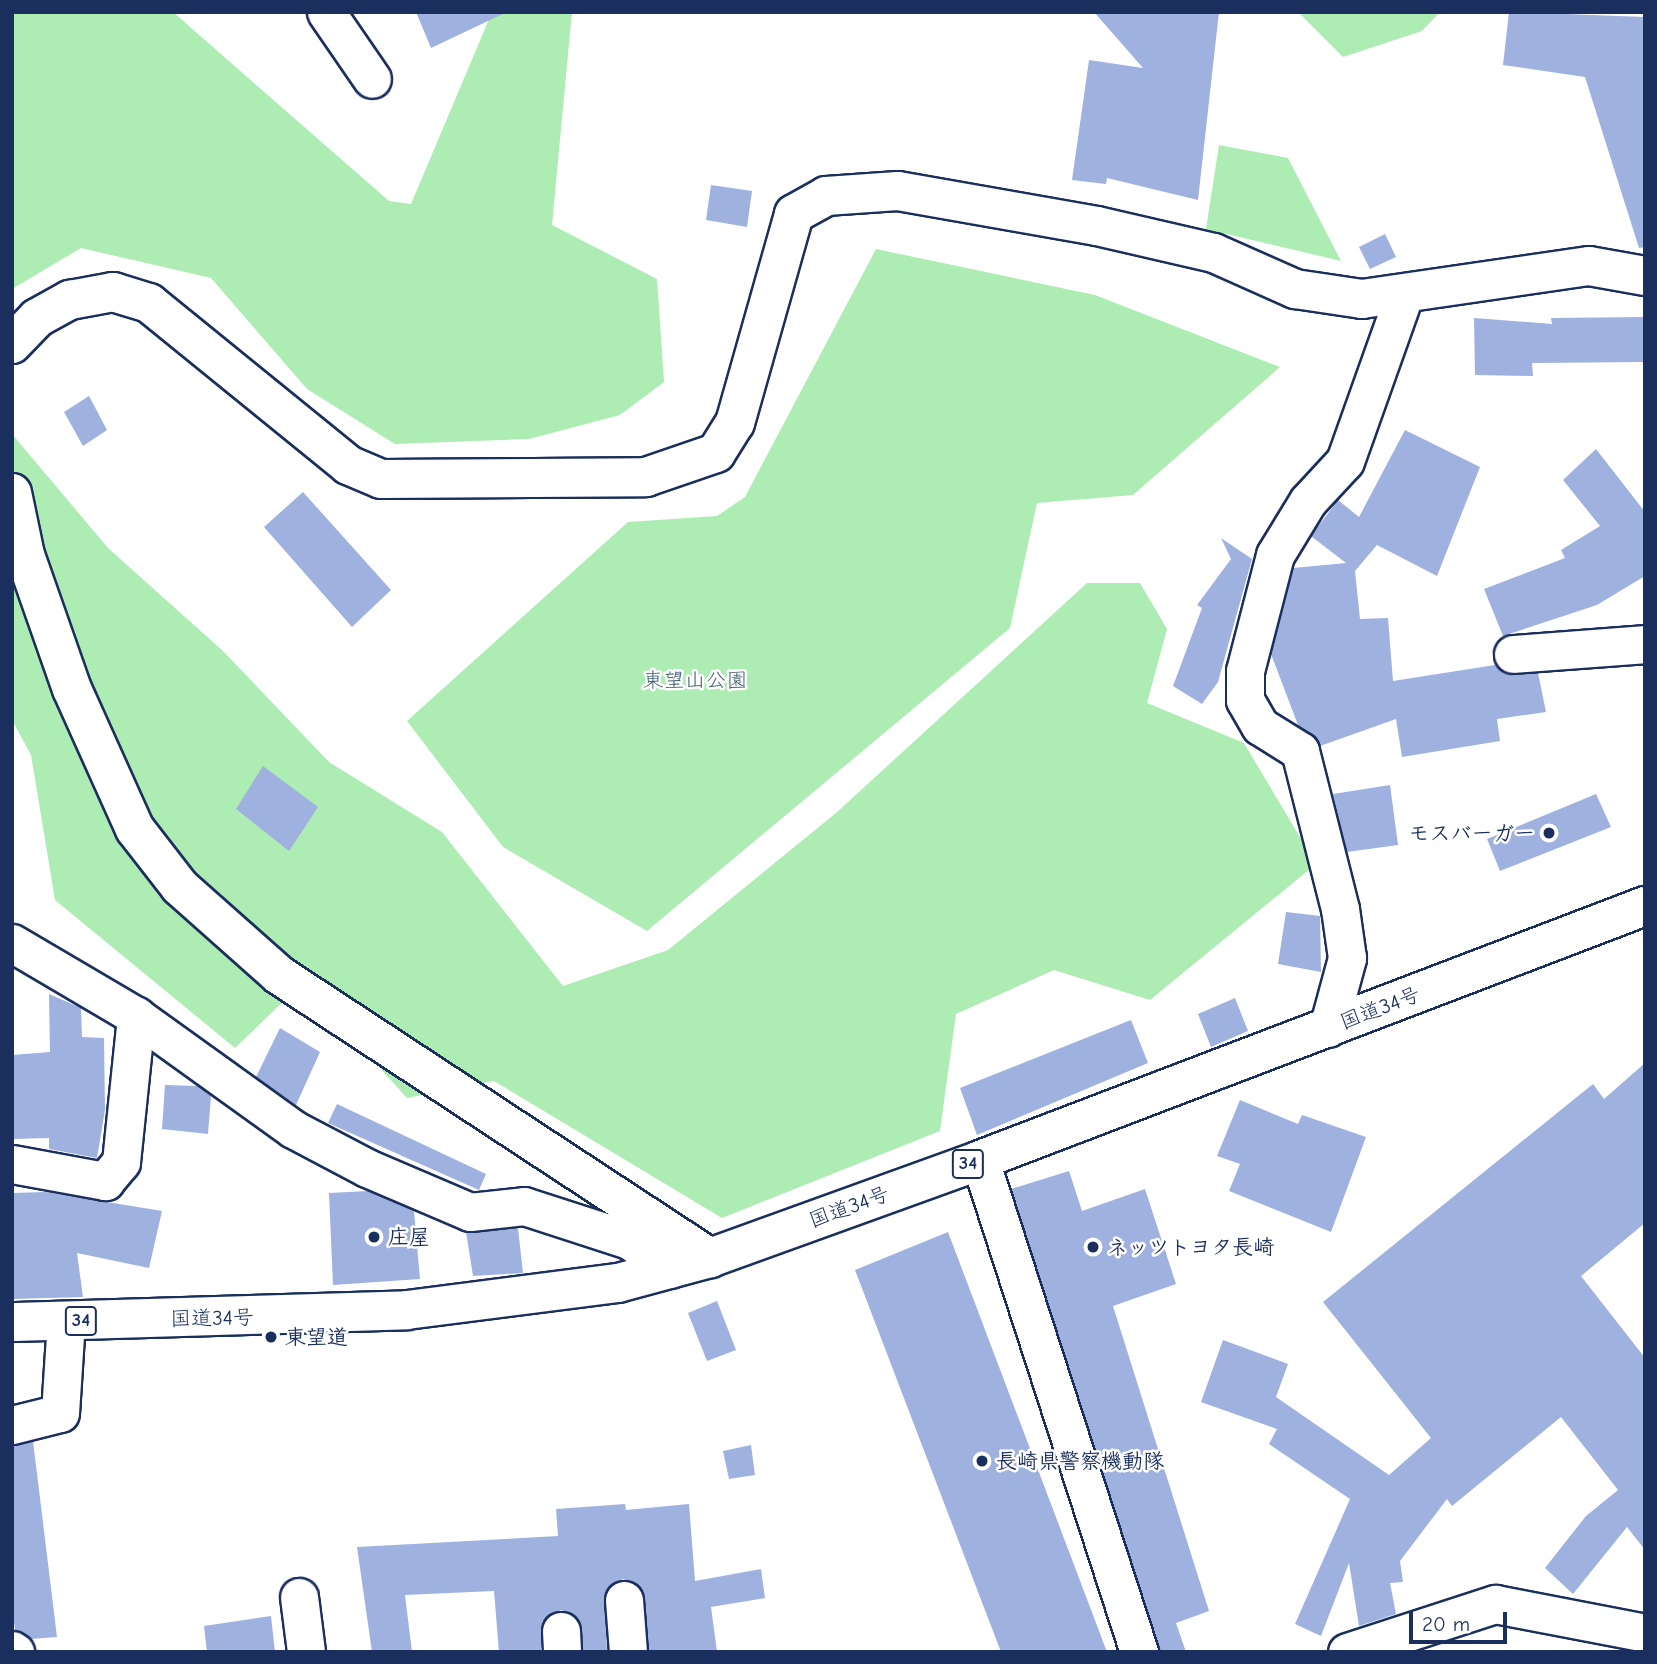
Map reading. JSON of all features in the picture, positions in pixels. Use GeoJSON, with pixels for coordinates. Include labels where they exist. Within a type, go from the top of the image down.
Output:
{"type":"FeatureCollection","features":[{"type":"Feature","properties":{"kind":"main road"},"geometry":{"type":"LineString","coordinates":[[12,344],[37,318],[70,300],[113,292],[149,303],[348,465],[381,480],[646,477],[716,453],[735,423],[794,214],[826,196],[898,191],[1214,253],[1295,289],[1362,299],[1590,266],[1645,276]]}},
{"type":"Feature","properties":{"kind":"main road"},"geometry":{"type":"LineString","coordinates":[[12,493],[25,555],[72,690],[135,830],[164,871],[279,975],[710,1258]]}},
{"type":"Feature","properties":{"kind":"main road","name":"国道34号"},"geometry":{"type":"LineString","coordinates":[[12,1322],[407,1310],[618,1283],[710,1258],[980,1160],[1645,906]]}},
{"type":"Feature","properties":{"kind":"street"},"geometry":{"type":"LineString","coordinates":[[326,12],[372,79]]}},
{"type":"Feature","properties":{"kind":"street"},"geometry":{"type":"LineString","coordinates":[[1328,1028],[1347,958],[1340,909],[1300,751],[1260,726],[1245,700],[1245,671],[1275,555],[1308,501],[1345,461],[1404,295]]}},
{"type":"Feature","properties":{"kind":"street"},"geometry":{"type":"LineString","coordinates":[[1513,654],[1645,644]]}},
{"type":"Feature","properties":{"kind":"street"},"geometry":{"type":"LineString","coordinates":[[12,943],[136,1016],[293,1129],[367,1168],[470,1212],[524,1206],[629,1240],[670,1269]]}},
{"type":"Feature","properties":{"kind":"street"},"geometry":{"type":"LineString","coordinates":[[12,1164],[106,1181],[121,1162],[136,1016]]}},
{"type":"Feature","properties":{"kind":"street"},"geometry":{"type":"LineString","coordinates":[[980,1160],[1139,1652]]}},
{"type":"Feature","properties":{"kind":"street"},"geometry":{"type":"LineString","coordinates":[[12,1425],[60,1413],[66,1321]]}},
{"type":"Feature","properties":{"kind":"street"},"geometry":{"type":"LineString","coordinates":[[299,1597],[306,1652]]}},
{"type":"Feature","properties":{"kind":"street"},"geometry":{"type":"LineString","coordinates":[[624,1600],[628,1652]]}},
{"type":"Feature","properties":{"kind":"street"},"geometry":{"type":"LineString","coordinates":[[1347,1652],[1495,1604],[1645,1633]]}},
{"type":"Feature","properties":{"kind":"green space"},"geometry":{"type":"Polygon","coordinates":[[[12,12],[173,12],[389,201],[411,204],[492,12],[572,12],[552,225],[657,279],[664,382],[620,415],[529,439],[395,444],[307,389],[211,278],[81,248],[12,289],[12,12]]]}},
{"type":"Feature","properties":{"kind":"green space"},"geometry":{"type":"Polygon","coordinates":[[[1298,12],[1440,12],[1422,31],[1343,57],[1298,12]]]}},
{"type":"Feature","properties":{"kind":"green space"},"geometry":{"type":"Polygon","coordinates":[[[1219,145],[1288,158],[1341,261],[1206,229],[1219,145]]]}},
{"type":"Feature","properties":{"kind":"green space","name":"東望山公園"},"geometry":{"type":"Polygon","coordinates":[[[876,249],[1095,295],[1280,367],[1133,495],[1037,503],[1010,628],[647,931],[503,847],[407,721],[628,522],[717,516],[745,497],[876,249]]]}},
{"type":"Feature","properties":{"kind":"green space"},"geometry":{"type":"Polygon","coordinates":[[[12,434],[108,548],[223,651],[329,762],[442,832],[563,986],[668,950],[836,813],[1087,583],[1140,583],[1167,629],[1147,703],[1244,743],[1316,864],[1150,1000],[1054,970],[956,1014],[940,1131],[722,1218],[494,1081],[407,1098],[336,1019],[291,994],[235,1048],[55,900],[31,755],[12,720],[12,434]]]}},
{"type":"Feature","properties":{"kind":"building"},"geometry":{"type":"Polygon","coordinates":[[[416,12],[507,12],[431,48],[416,12]]]}},
{"type":"Feature","properties":{"kind":"building"},"geometry":{"type":"Polygon","coordinates":[[[1094,12],[1219,12],[1198,200],[1107,178],[1106,184],[1072,180],[1089,60],[1143,68],[1094,12]]]}},
{"type":"Feature","properties":{"kind":"building"},"geometry":{"type":"Polygon","coordinates":[[[1509,12],[1645,17],[1645,247],[1639,248],[1585,77],[1503,65],[1509,12]]]}},
{"type":"Feature","properties":{"kind":"building"},"geometry":{"type":"Polygon","coordinates":[[[711,185],[752,191],[747,227],[706,220],[711,185]]]}},
{"type":"Feature","properties":{"kind":"building"},"geometry":{"type":"Polygon","coordinates":[[[1385,234],[1396,257],[1370,269],[1359,247],[1385,234]]]}},
{"type":"Feature","properties":{"kind":"building"},"geometry":{"type":"Polygon","coordinates":[[[1645,317],[1645,362],[1532,363],[1533,376],[1475,375],[1474,318],[1552,324],[1551,318],[1645,317]]]}},
{"type":"Feature","properties":{"kind":"building"},"geometry":{"type":"Polygon","coordinates":[[[89,396],[107,430],[83,446],[64,412],[89,396]]]}},
{"type":"Feature","properties":{"kind":"building"},"geometry":{"type":"Polygon","coordinates":[[[1405,430],[1480,467],[1437,576],[1377,545],[1355,571],[1360,619],[1388,618],[1393,681],[1495,665],[1505,673],[1538,673],[1546,712],[1497,719],[1500,741],[1402,757],[1396,719],[1320,746],[1298,725],[1271,654],[1293,568],[1346,563],[1311,536],[1338,500],[1359,517],[1405,430]]]}},
{"type":"Feature","properties":{"kind":"building"},"geometry":{"type":"Polygon","coordinates":[[[1596,449],[1645,512],[1645,576],[1597,605],[1503,636],[1484,589],[1565,558],[1561,550],[1600,526],[1563,480],[1596,449]]]}},
{"type":"Feature","properties":{"kind":"building"},"geometry":{"type":"Polygon","coordinates":[[[303,492],[391,590],[352,627],[264,527],[303,492]]]}},
{"type":"Feature","properties":{"kind":"building"},"geometry":{"type":"Polygon","coordinates":[[[1221,538],[1252,559],[1218,682],[1202,704],[1173,686],[1202,608],[1197,605],[1231,559],[1221,538]]]}},
{"type":"Feature","properties":{"kind":"building"},"geometry":{"type":"Polygon","coordinates":[[[263,766],[318,807],[289,851],[236,809],[263,766]]]}},
{"type":"Feature","properties":{"kind":"building"},"geometry":{"type":"Polygon","coordinates":[[[1390,785],[1398,845],[1347,852],[1333,794],[1390,785]]]}},
{"type":"Feature","properties":{"kind":"building","name":"モスバーガー"},"geometry":{"type":"Polygon","coordinates":[[[1596,794],[1611,827],[1500,871],[1487,839],[1596,794]]]}},
{"type":"Feature","properties":{"kind":"building"},"geometry":{"type":"Polygon","coordinates":[[[1286,912],[1320,916],[1321,972],[1278,964],[1286,912]]]}},
{"type":"Feature","properties":{"kind":"building"},"geometry":{"type":"Polygon","coordinates":[[[49,994],[81,1008],[82,1037],[104,1038],[105,1110],[97,1158],[49,1149],[49,1138],[12,1139],[12,1055],[50,1052],[49,994]]]}},
{"type":"Feature","properties":{"kind":"building"},"geometry":{"type":"Polygon","coordinates":[[[1235,998],[1248,1031],[1211,1047],[1198,1014],[1235,998]]]}},
{"type":"Feature","properties":{"kind":"building"},"geometry":{"type":"Polygon","coordinates":[[[1131,1020],[1148,1063],[977,1135],[960,1088],[1131,1020]]]}},
{"type":"Feature","properties":{"kind":"building"},"geometry":{"type":"Polygon","coordinates":[[[280,1028],[320,1052],[296,1105],[256,1077],[280,1028]]]}},
{"type":"Feature","properties":{"kind":"building"},"geometry":{"type":"Polygon","coordinates":[[[1645,1063],[1645,1223],[1581,1276],[1645,1358],[1645,1550],[1627,1527],[1573,1594],[1545,1568],[1586,1516],[1618,1490],[1561,1417],[1452,1506],[1447,1499],[1400,1561],[1403,1582],[1390,1583],[1396,1614],[1359,1626],[1349,1563],[1321,1636],[1295,1624],[1350,1499],[1269,1444],[1277,1429],[1201,1402],[1223,1340],[1288,1364],[1276,1397],[1389,1475],[1431,1438],[1323,1302],[1593,1084],[1604,1099],[1645,1063]]]}},
{"type":"Feature","properties":{"kind":"building"},"geometry":{"type":"Polygon","coordinates":[[[165,1085],[198,1086],[211,1096],[208,1134],[162,1129],[165,1085]]]}},
{"type":"Feature","properties":{"kind":"building"},"geometry":{"type":"Polygon","coordinates":[[[1240,1100],[1298,1124],[1302,1115],[1366,1137],[1331,1232],[1229,1191],[1240,1164],[1217,1156],[1240,1100]]]}},
{"type":"Feature","properties":{"kind":"building"},"geometry":{"type":"Polygon","coordinates":[[[337,1104],[486,1174],[479,1190],[328,1123],[337,1104]]]}},
{"type":"Feature","properties":{"kind":"building"},"geometry":{"type":"Polygon","coordinates":[[[1069,1171],[1082,1211],[1145,1189],[1176,1284],[1113,1306],[1209,1611],[1176,1623],[1186,1652],[1159,1652],[1011,1189],[1069,1171]]]}},
{"type":"Feature","properties":{"kind":"building","name":"庄屋"},"geometry":{"type":"Polygon","coordinates":[[[368,1191],[414,1211],[420,1279],[333,1285],[329,1193],[368,1191]]]}},
{"type":"Feature","properties":{"kind":"building"},"geometry":{"type":"Polygon","coordinates":[[[46,1192],[162,1211],[149,1268],[77,1253],[83,1297],[12,1299],[12,1193],[46,1192]]]}},
{"type":"Feature","properties":{"kind":"building"},"geometry":{"type":"Polygon","coordinates":[[[518,1228],[523,1273],[473,1276],[466,1232],[518,1228]]]}},
{"type":"Feature","properties":{"kind":"building","name":"長崎県警察機動隊"},"geometry":{"type":"Polygon","coordinates":[[[948,1232],[1107,1652],[1001,1652],[855,1270],[948,1232]]]}},
{"type":"Feature","properties":{"kind":"building"},"geometry":{"type":"Polygon","coordinates":[[[717,1301],[736,1350],[707,1361],[688,1313],[717,1301]]]}},
{"type":"Feature","properties":{"kind":"building"},"geometry":{"type":"Polygon","coordinates":[[[33,1441],[57,1637],[31,1639],[15,1630],[12,1606],[12,1445],[33,1441]]]}},
{"type":"Feature","properties":{"kind":"building"},"geometry":{"type":"Polygon","coordinates":[[[751,1445],[755,1475],[729,1479],[723,1451],[751,1445]]]}},
{"type":"Feature","properties":{"kind":"building"},"geometry":{"type":"Polygon","coordinates":[[[625,1504],[626,1510],[689,1504],[695,1581],[761,1569],[765,1598],[711,1607],[717,1652],[649,1652],[642,1589],[623,1579],[605,1592],[607,1652],[583,1652],[579,1620],[561,1610],[542,1622],[541,1652],[499,1652],[494,1591],[405,1595],[412,1652],[372,1652],[357,1547],[558,1536],[556,1509],[625,1504]]]}},
{"type":"Feature","properties":{"kind":"building"},"geometry":{"type":"Polygon","coordinates":[[[271,1616],[275,1652],[207,1652],[204,1626],[271,1616]]]}},
{"type":"Feature","properties":{"kind":"place","name":"モスバーガー"},"geometry":{"type":"Point","coordinates":[1549,833]}},
{"type":"Feature","properties":{"kind":"place","name":"庄屋"},"geometry":{"type":"Point","coordinates":[374,1237]}},
{"type":"Feature","properties":{"kind":"place","name":"ネッツトヨタ長崎"},"geometry":{"type":"Point","coordinates":[1093,1247]}},
{"type":"Feature","properties":{"kind":"place","name":"東望道"},"geometry":{"type":"Point","coordinates":[271,1337]}},
{"type":"Feature","properties":{"kind":"place","name":"長崎県警察機動隊"},"geometry":{"type":"Point","coordinates":[982,1461]}}]}
